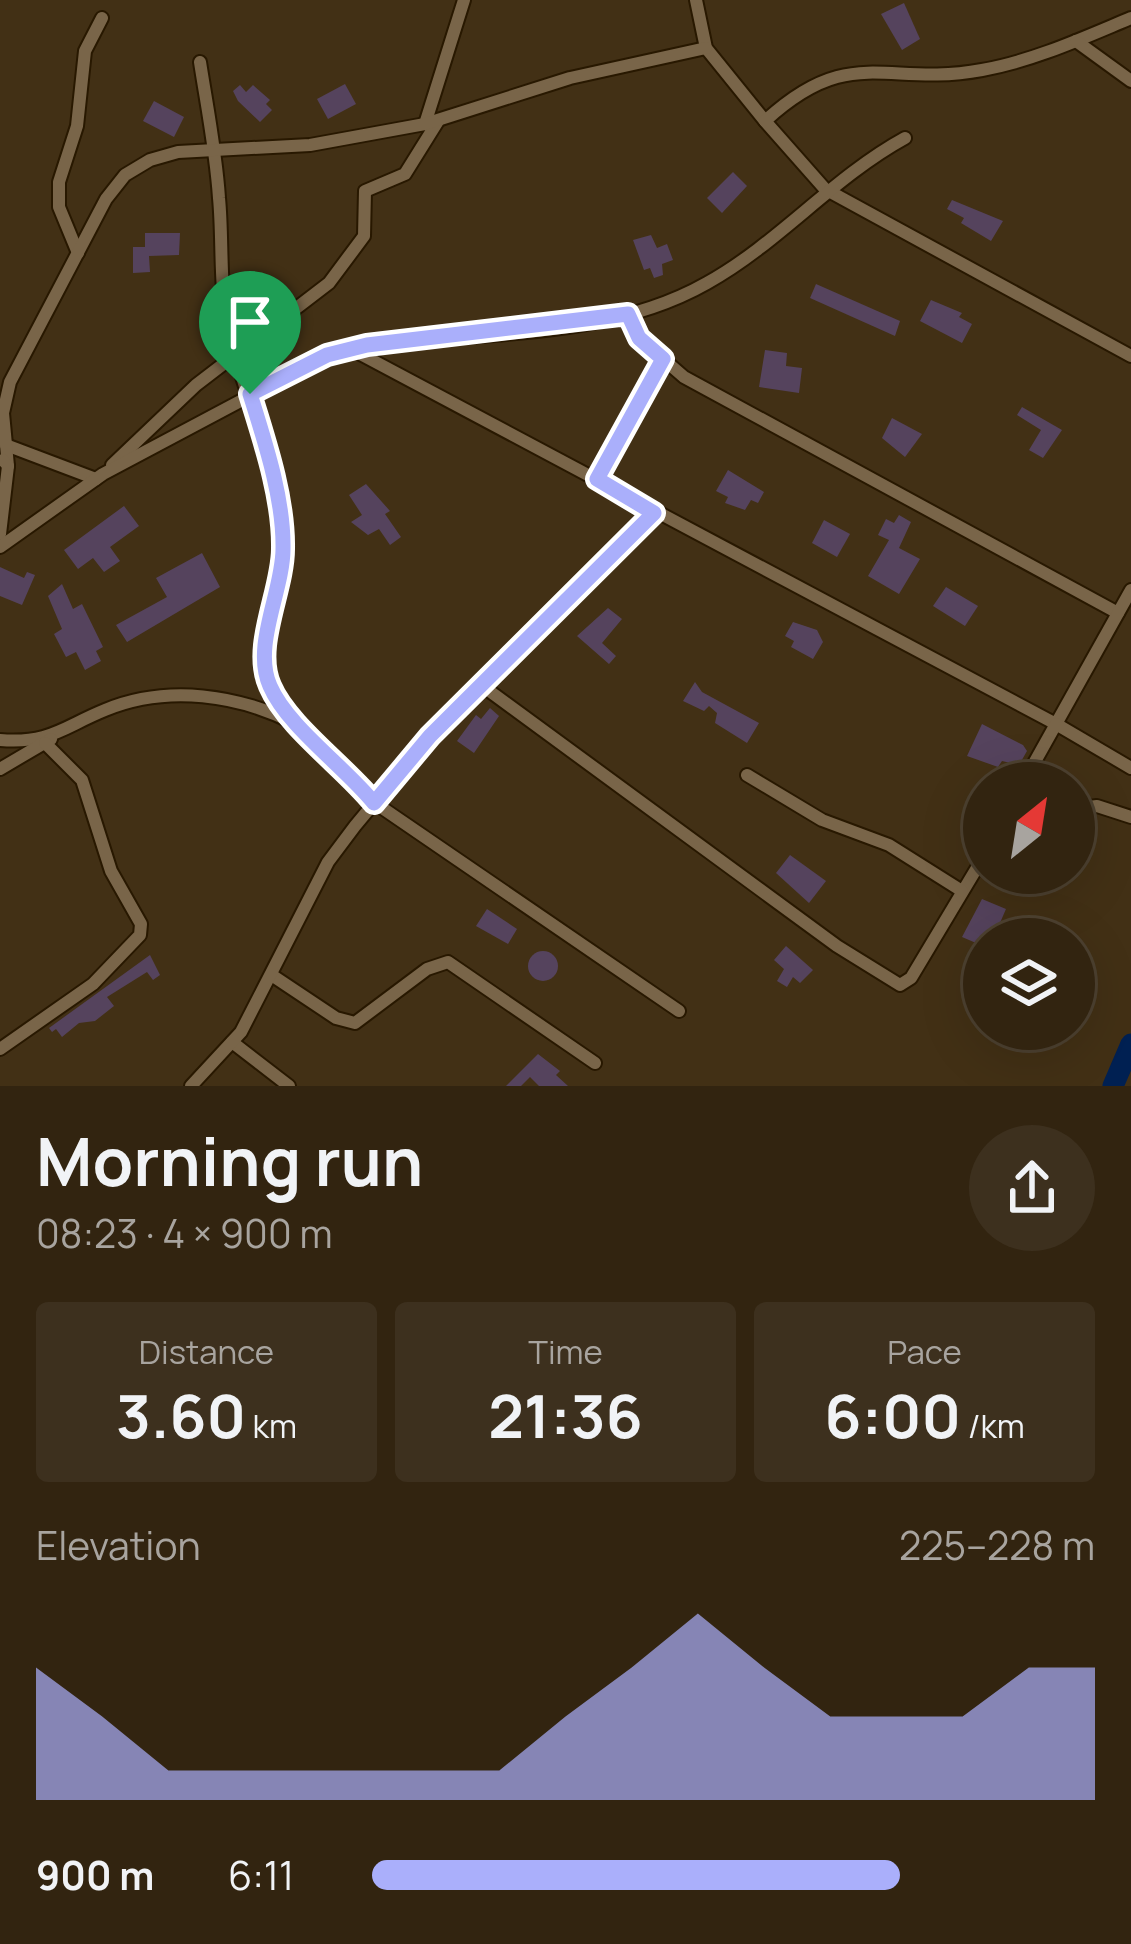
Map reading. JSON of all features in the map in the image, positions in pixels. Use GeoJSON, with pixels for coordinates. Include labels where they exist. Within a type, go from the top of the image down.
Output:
{"type":"FeatureCollection","features":[{"type":"Feature","properties":{"kind":"street"},"geometry":{"type":"LineString","coordinates":[[99,477],[167,411],[328,283],[364,236],[365,191],[405,174],[432,122],[464,0]]}},
{"type":"Feature","properties":{"kind":"street"},"geometry":{"type":"LineString","coordinates":[[696,0],[706,48],[824,189],[1131,356]]}},
{"type":"Feature","properties":{"kind":"street"},"geometry":{"type":"LineString","coordinates":[[765,121],[826,77],[869,71],[980,71],[1131,18]]}},
{"type":"Feature","properties":{"kind":"street"},"geometry":{"type":"LineString","coordinates":[[78,253],[59,207],[59,182],[77,126],[85,51],[102,19]]}},
{"type":"Feature","properties":{"kind":"street"},"geometry":{"type":"LineString","coordinates":[[1076,41],[1131,81]]}},
{"type":"Feature","properties":{"kind":"street"},"geometry":{"type":"LineString","coordinates":[[0,534],[3,413],[10,382],[111,191],[133,168],[163,155],[288,148],[432,122],[570,78],[706,48]]}},
{"type":"Feature","properties":{"kind":"street"},"geometry":{"type":"LineString","coordinates":[[200,62],[214,150],[224,304],[284,544],[281,591],[264,665],[270,687],[298,725],[342,763],[374,803],[680,1011]]}},
{"type":"Feature","properties":{"kind":"street"},"geometry":{"type":"LineString","coordinates":[[0,548],[99,477],[327,355],[628,314],[705,284],[824,189],[905,138]]}},
{"type":"Feature","properties":{"kind":"street"},"geometry":{"type":"LineString","coordinates":[[628,314],[639,338],[684,377],[1118,614]]}},
{"type":"Feature","properties":{"kind":"street"},"geometry":{"type":"LineString","coordinates":[[351,349],[1131,768]]}},
{"type":"Feature","properties":{"kind":"street"},"geometry":{"type":"LineString","coordinates":[[597,479],[663,359]]}},
{"type":"Feature","properties":{"kind":"street"},"geometry":{"type":"LineString","coordinates":[[5,456],[99,477]]}},
{"type":"Feature","properties":{"kind":"street"},"geometry":{"type":"LineString","coordinates":[[191,1086],[232,1042],[273,976],[328,862],[374,803],[430,736],[654,513]]}},
{"type":"Feature","properties":{"kind":"street"},"geometry":{"type":"LineString","coordinates":[[1035,762],[1131,590]]}},
{"type":"Feature","properties":{"kind":"street"},"geometry":{"type":"LineString","coordinates":[[484,687],[837,946],[900,985],[911,978],[962,891],[889,844],[822,820],[747,775]]}},
{"type":"Feature","properties":{"kind":"street"},"geometry":{"type":"LineString","coordinates":[[0,770],[109,708],[214,696],[250,701],[298,725]]}},
{"type":"Feature","properties":{"kind":"street"},"geometry":{"type":"LineString","coordinates":[[0,740],[48,741],[82,780],[111,871],[141,924],[140,935],[93,984],[0,1049]]}},
{"type":"Feature","properties":{"kind":"street"},"geometry":{"type":"LineString","coordinates":[[1095,806],[1131,818]]}},
{"type":"Feature","properties":{"kind":"street"},"geometry":{"type":"LineString","coordinates":[[273,976],[336,1018],[355,1023],[427,969],[448,962],[595,1063]]}},
{"type":"Feature","properties":{"kind":"street"},"geometry":{"type":"LineString","coordinates":[[232,1042],[289,1086]]}},
{"type":"Feature","properties":{"kind":"building"},"geometry":{"type":"Polygon","coordinates":[[[904,3],[920,39],[902,50],[881,14],[904,3]]]}},
{"type":"Feature","properties":{"kind":"building"},"geometry":{"type":"Polygon","coordinates":[[[345,84],[356,104],[328,119],[317,99],[345,84]]]}},
{"type":"Feature","properties":{"kind":"building"},"geometry":{"type":"Polygon","coordinates":[[[240,85],[246,92],[253,85],[270,100],[266,104],[272,110],[260,122],[238,101],[233,91],[240,85]]]}},
{"type":"Feature","properties":{"kind":"building"},"geometry":{"type":"Polygon","coordinates":[[[154,101],[184,117],[174,137],[143,121],[154,101]]]}},
{"type":"Feature","properties":{"kind":"building"},"geometry":{"type":"Polygon","coordinates":[[[733,172],[747,186],[722,213],[707,198],[733,172]]]}},
{"type":"Feature","properties":{"kind":"building"},"geometry":{"type":"Polygon","coordinates":[[[952,200],[1003,221],[991,241],[947,209],[952,200]]]}},
{"type":"Feature","properties":{"kind":"building"},"geometry":{"type":"Polygon","coordinates":[[[145,233],[180,233],[179,255],[149,256],[150,272],[133,273],[133,247],[145,247],[145,233]]]}},
{"type":"Feature","properties":{"kind":"building"},"geometry":{"type":"Polygon","coordinates":[[[651,235],[657,248],[667,244],[673,260],[662,264],[663,275],[654,278],[650,268],[644,270],[633,240],[651,235]]]}},
{"type":"Feature","properties":{"kind":"building"},"geometry":{"type":"Polygon","coordinates":[[[816,284],[900,321],[895,336],[810,298],[816,284]]]}},
{"type":"Feature","properties":{"kind":"building"},"geometry":{"type":"Polygon","coordinates":[[[931,300],[962,313],[959,317],[972,324],[962,343],[920,321],[931,300]]]}},
{"type":"Feature","properties":{"kind":"building"},"geometry":{"type":"Polygon","coordinates":[[[765,350],[787,353],[786,366],[802,368],[799,393],[759,387],[765,350]]]}},
{"type":"Feature","properties":{"kind":"building"},"geometry":{"type":"Polygon","coordinates":[[[1022,407],[1062,430],[1043,458],[1029,450],[1041,430],[1017,415],[1022,407]]]}},
{"type":"Feature","properties":{"kind":"building"},"geometry":{"type":"Polygon","coordinates":[[[892,418],[922,434],[905,457],[882,438],[892,418]]]}},
{"type":"Feature","properties":{"kind":"building"},"geometry":{"type":"Polygon","coordinates":[[[728,470],[764,492],[758,503],[751,500],[745,510],[725,503],[728,497],[716,491],[728,470]]]}},
{"type":"Feature","properties":{"kind":"building"},"geometry":{"type":"Polygon","coordinates":[[[366,484],[390,511],[385,514],[401,537],[390,545],[379,529],[368,535],[351,522],[362,515],[349,495],[366,484]]]}},
{"type":"Feature","properties":{"kind":"building"},"geometry":{"type":"Polygon","coordinates":[[[124,506],[139,526],[110,547],[120,561],[104,572],[93,558],[78,569],[64,550],[124,506]]]}},
{"type":"Feature","properties":{"kind":"building"},"geometry":{"type":"Polygon","coordinates":[[[899,515],[911,522],[899,548],[920,559],[899,594],[868,576],[889,540],[878,535],[886,519],[894,523],[899,515]]]}},
{"type":"Feature","properties":{"kind":"building"},"geometry":{"type":"Polygon","coordinates":[[[824,520],[850,534],[837,557],[812,543],[824,520]]]}},
{"type":"Feature","properties":{"kind":"building"},"geometry":{"type":"Polygon","coordinates":[[[202,553],[220,587],[127,642],[116,625],[167,597],[156,578],[202,553]]]}},
{"type":"Feature","properties":{"kind":"building"},"geometry":{"type":"Polygon","coordinates":[[[0,567],[24,578],[27,572],[35,575],[22,605],[0,596],[0,567]]]}},
{"type":"Feature","properties":{"kind":"building"},"geometry":{"type":"Polygon","coordinates":[[[62,584],[73,609],[82,604],[103,647],[96,651],[101,661],[85,670],[76,652],[66,657],[54,634],[62,629],[48,596],[62,584]]]}},
{"type":"Feature","properties":{"kind":"building"},"geometry":{"type":"Polygon","coordinates":[[[946,587],[978,606],[965,626],[933,606],[946,587]]]}},
{"type":"Feature","properties":{"kind":"building"},"geometry":{"type":"Polygon","coordinates":[[[608,608],[622,619],[602,643],[616,656],[609,664],[577,636],[608,608]]]}},
{"type":"Feature","properties":{"kind":"building"},"geometry":{"type":"Polygon","coordinates":[[[793,622],[817,630],[823,642],[813,659],[791,647],[794,641],[785,636],[793,622]]]}},
{"type":"Feature","properties":{"kind":"building"},"geometry":{"type":"Polygon","coordinates":[[[695,682],[702,692],[759,723],[747,743],[715,723],[717,713],[709,706],[704,711],[683,701],[695,682]]]}},
{"type":"Feature","properties":{"kind":"building"},"geometry":{"type":"Polygon","coordinates":[[[490,708],[499,716],[474,753],[457,741],[476,715],[481,719],[490,708]]]}},
{"type":"Feature","properties":{"kind":"building"},"geometry":{"type":"Polygon","coordinates":[[[982,724],[1027,751],[1021,762],[984,762],[967,756],[982,724]]]}},
{"type":"Feature","properties":{"kind":"building"},"geometry":{"type":"Polygon","coordinates":[[[790,855],[826,881],[809,903],[776,873],[790,855]]]}},
{"type":"Feature","properties":{"kind":"building"},"geometry":{"type":"Polygon","coordinates":[[[982,899],[1006,909],[1002,918],[972,918],[982,899]]]}},
{"type":"Feature","properties":{"kind":"building"},"geometry":{"type":"Polygon","coordinates":[[[487,909],[517,929],[508,944],[476,926],[487,909]]]}},
{"type":"Feature","properties":{"kind":"building"},"geometry":{"type":"Polygon","coordinates":[[[786,946],[813,970],[800,983],[793,977],[787,987],[777,981],[784,969],[774,960],[786,946]]]}},
{"type":"Feature","properties":{"kind":"building"},"geometry":{"type":"Polygon","coordinates":[[[543,951],[554,955],[558,966],[554,977],[543,981],[532,977],[528,966],[532,955],[543,951]]]}},
{"type":"Feature","properties":{"kind":"building"},"geometry":{"type":"Polygon","coordinates":[[[150,955],[160,975],[153,980],[147,972],[107,997],[114,1006],[95,1021],[79,1023],[62,1037],[56,1029],[52,1032],[49,1028],[150,955]]]}},
{"type":"Feature","properties":{"kind":"building"},"geometry":{"type":"Polygon","coordinates":[[[538,1054],[560,1071],[556,1075],[568,1086],[539,1086],[530,1077],[521,1086],[506,1086],[538,1054]]]}},
{"type":"Feature","properties":{"kind":"waterway"},"geometry":{"type":"LineString","coordinates":[[1113,1086],[1131,1044]]}},
{"type":"Feature","properties":{"kind":"route"},"geometry":{"type":"LineString","coordinates":[[628,314],[639,338],[663,359],[604,458],[597,479],[654,513],[430,736],[374,803],[342,763],[298,725],[270,687],[264,665],[281,591],[284,544],[250,394],[327,355],[367,345],[514,332],[628,314]]}}]}
